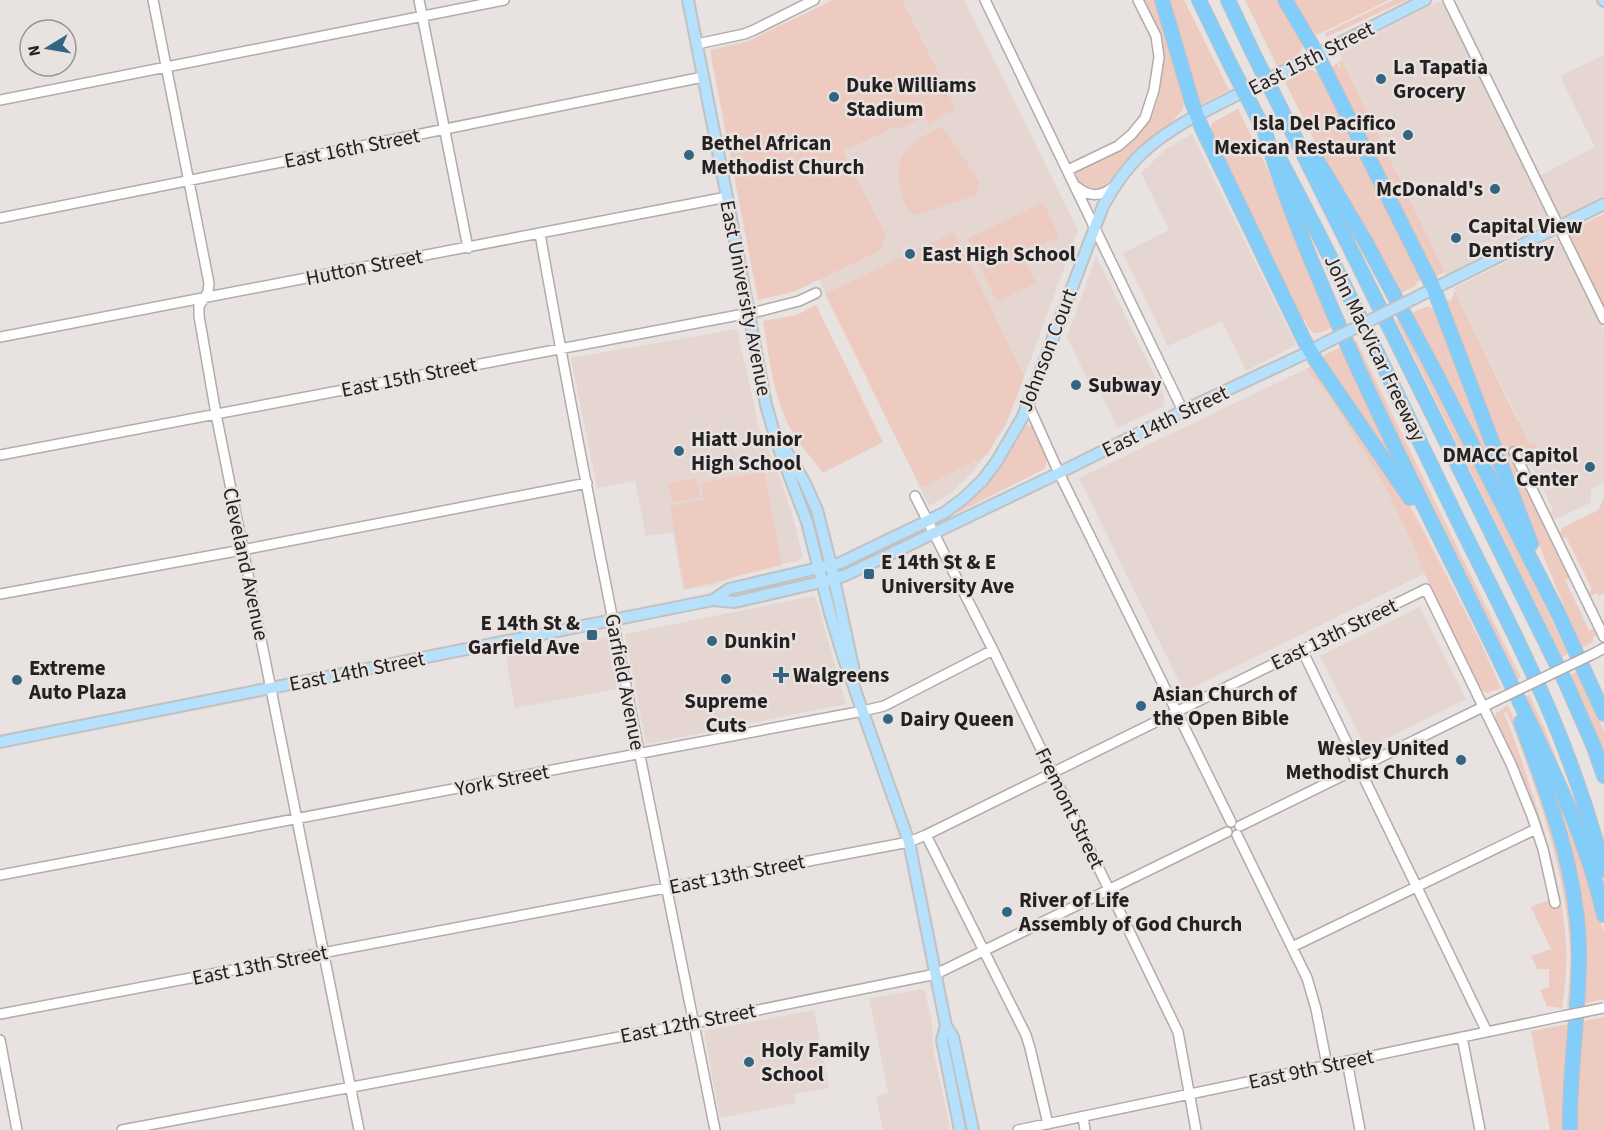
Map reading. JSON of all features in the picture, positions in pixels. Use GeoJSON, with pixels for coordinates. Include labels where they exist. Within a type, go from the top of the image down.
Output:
{"type":"FeatureCollection","features":[{"type":"Feature","properties":{"kind":"highway"},"geometry":{"type":"LineString","coordinates":[[1162,0],[1197,115],[1310,350],[1399,479],[1455,571]]}},
{"type":"Feature","properties":{"kind":"highway","name":"John MacVicar Freeway"},"geometry":{"type":"LineString","coordinates":[[1199,0],[1349,294],[1527,660],[1574,773],[1604,870]]}},
{"type":"Feature","properties":{"kind":"highway","name":"John MacVicar Freeway"},"geometry":{"type":"LineString","coordinates":[[1228,0],[1565,681],[1604,776]]}},
{"type":"Feature","properties":{"kind":"highway"},"geometry":{"type":"LineString","coordinates":[[1285,0],[1317,54],[1434,289],[1558,614]]}},
{"type":"Feature","properties":{"kind":"highway"},"geometry":{"type":"LineString","coordinates":[[1282,111],[1325,173],[1365,241],[1432,366],[1558,614],[1604,714]]}},
{"type":"Feature","properties":{"kind":"highway"},"geometry":{"type":"LineString","coordinates":[[1263,127],[1287,201],[1340,330],[1570,810],[1585,850],[1604,915]]}},
{"type":"Feature","properties":{"kind":"highway"},"geometry":{"type":"LineString","coordinates":[[1488,636],[1542,782],[1558,831],[1573,892],[1579,955],[1570,1130]]}},
{"type":"Feature","properties":{"kind":"main road","name":"East University Avenue"},"geometry":{"type":"LineString","coordinates":[[688,0],[766,405],[781,441],[805,483],[817,510],[863,711]]}},
{"type":"Feature","properties":{"kind":"main road","name":"East 15th Street"},"geometry":{"type":"LineString","coordinates":[[1197,115],[1425,0]]}},
{"type":"Feature","properties":{"kind":"main road","name":"Johnson Court"},"geometry":{"type":"LineString","coordinates":[[928,522],[944,513],[982,482],[1006,446],[1028,404],[1095,225],[1112,188],[1137,156],[1163,135],[1197,115]]}},
{"type":"Feature","properties":{"kind":"main road","name":"East 14th Street"},"geometry":{"type":"LineString","coordinates":[[0,742],[713,600],[735,602],[846,575],[1329,341],[1604,204]]}},
{"type":"Feature","properties":{"kind":"main road","name":"East University Avenue"},"geometry":{"type":"LineString","coordinates":[[771,419],[778,446],[807,522],[843,656],[909,842],[946,1026],[954,1037],[973,1130]]}},
{"type":"Feature","properties":{"kind":"main road","name":"East 14th Street"},"geometry":{"type":"LineString","coordinates":[[713,600],[729,589],[840,564],[928,522]]}},
{"type":"Feature","properties":{"kind":"main road","name":"East University Avenue"},"geometry":{"type":"LineString","coordinates":[[946,1026],[942,1040],[960,1130]]}},
{"type":"Feature","properties":{"kind":"street","name":"Cleveland Avenue"},"geometry":{"type":"LineString","coordinates":[[153,0],[209,283],[208,292],[199,306],[199,316],[216,414],[359,1130]]}},
{"type":"Feature","properties":{"kind":"street"},"geometry":{"type":"LineString","coordinates":[[419,0],[468,248]]}},
{"type":"Feature","properties":{"kind":"street"},"geometry":{"type":"LineString","coordinates":[[0,100],[504,0]]}},
{"type":"Feature","properties":{"kind":"street"},"geometry":{"type":"LineString","coordinates":[[697,44],[744,34],[814,0]]}},
{"type":"Feature","properties":{"kind":"street"},"geometry":{"type":"LineString","coordinates":[[985,0],[1184,411]]}},
{"type":"Feature","properties":{"kind":"street"},"geometry":{"type":"LineString","coordinates":[[1068,170],[1118,146],[1132,135],[1145,118],[1154,90],[1159,57],[1156,36],[1138,0]]}},
{"type":"Feature","properties":{"kind":"street"},"geometry":{"type":"LineString","coordinates":[[1448,0],[1604,319]]}},
{"type":"Feature","properties":{"kind":"street","name":"East 16th Street"},"geometry":{"type":"LineString","coordinates":[[0,218],[703,77]]}},
{"type":"Feature","properties":{"kind":"street"},"geometry":{"type":"LineString","coordinates":[[1076,187],[1083,192],[1099,195],[1105,194],[1112,188]]}},
{"type":"Feature","properties":{"kind":"street","name":"Hutton Street"},"geometry":{"type":"LineString","coordinates":[[0,337],[727,197]]}},
{"type":"Feature","properties":{"kind":"street","name":"Garfield Avenue"},"geometry":{"type":"LineString","coordinates":[[540,234],[586,483],[715,1130]]}},
{"type":"Feature","properties":{"kind":"street","name":"East 15th Street"},"geometry":{"type":"LineString","coordinates":[[0,455],[748,313],[799,301],[816,293]]}},
{"type":"Feature","properties":{"kind":"street"},"geometry":{"type":"LineString","coordinates":[[1028,404],[1059,473],[1307,978],[1327,1065]]}},
{"type":"Feature","properties":{"kind":"street"},"geometry":{"type":"LineString","coordinates":[[1514,453],[1604,637]]}},
{"type":"Feature","properties":{"kind":"street"},"geometry":{"type":"LineString","coordinates":[[0,594],[242,550],[586,483]]}},
{"type":"Feature","properties":{"kind":"street","name":"Fremont Street"},"geometry":{"type":"LineString","coordinates":[[915,496],[993,650],[1178,1032],[1197,1130]]}},
{"type":"Feature","properties":{"kind":"street","name":"East 13th Street"},"geometry":{"type":"LineString","coordinates":[[0,1014],[909,842],[1426,589],[1483,707]]}},
{"type":"Feature","properties":{"kind":"street","name":"East 12th Street"},"geometry":{"type":"LineString","coordinates":[[122,1130],[694,1023],[936,974],[1604,648]]}},
{"type":"Feature","properties":{"kind":"street","name":"York Street"},"geometry":{"type":"LineString","coordinates":[[0,875],[863,711],[884,706],[993,650]]}},
{"type":"Feature","properties":{"kind":"street"},"geometry":{"type":"LineString","coordinates":[[1302,650],[1487,1032]]}},
{"type":"Feature","properties":{"kind":"street"},"geometry":{"type":"LineString","coordinates":[[1483,707],[1532,816],[1543,849],[1555,903]]}},
{"type":"Feature","properties":{"kind":"street"},"geometry":{"type":"LineString","coordinates":[[1292,947],[1536,830]]}},
{"type":"Feature","properties":{"kind":"street"},"geometry":{"type":"LineString","coordinates":[[926,835],[1026,1035],[1048,1124]]}},
{"type":"Feature","properties":{"kind":"street","name":"East 9th Street"},"geometry":{"type":"LineString","coordinates":[[1018,1130],[1604,1008]]}},
{"type":"Feature","properties":{"kind":"street"},"geometry":{"type":"LineString","coordinates":[[1462,1037],[1480,1130]]}},
{"type":"Feature","properties":{"kind":"street"},"geometry":{"type":"LineString","coordinates":[[0,1040],[17,1130]]}},
{"type":"Feature","properties":{"kind":"street"},"geometry":{"type":"LineString","coordinates":[[1347,1061],[1360,1130]]}},
{"type":"Feature","properties":{"kind":"street"},"geometry":{"type":"LineString","coordinates":[[1083,1117],[1085,1130]]}},
{"type":"Feature","properties":{"kind":"shaded area","name":"East High School"},"geometry":{"type":"Polygon","coordinates":[[[833,0],[964,0],[1078,230],[1005,427],[974,471],[950,494],[929,506],[819,279],[760,299],[711,49],[747,41],[833,0]]]}},
{"type":"Feature","properties":{"kind":"shaded area","name":"Duke Williams Stadium"},"geometry":{"type":"Polygon","coordinates":[[[833,0],[902,0],[956,109],[945,113],[930,125],[924,117],[899,129],[897,126],[839,153],[843,152],[886,235],[881,250],[793,292],[758,300],[710,51],[748,42],[833,0]]]}},
{"type":"Feature","properties":{"kind":"shaded area"},"geometry":{"type":"Polygon","coordinates":[[[1143,0],[1155,0],[1160,13],[1184,94],[1183,109],[1173,121],[1135,152],[1109,186],[1092,193],[1081,184],[1075,174],[1114,154],[1134,140],[1150,119],[1159,92],[1163,64],[1160,38],[1143,0]]]}},
{"type":"Feature","properties":{"kind":"shaded area"},"geometry":{"type":"Polygon","coordinates":[[[1168,0],[1184,0],[1229,90],[1201,104],[1197,99],[1168,0]]]}},
{"type":"Feature","properties":{"kind":"shaded area"},"geometry":{"type":"Polygon","coordinates":[[[1245,0],[1280,0],[1303,40],[1299,54],[1278,68],[1245,0]]]}},
{"type":"Feature","properties":{"kind":"shaded area"},"geometry":{"type":"Polygon","coordinates":[[[1291,0],[1389,0],[1317,35],[1311,31],[1291,0]]]}},
{"type":"Feature","properties":{"kind":"shaded area"},"geometry":{"type":"Polygon","coordinates":[[[1393,0],[1407,0],[1327,37],[1325,33],[1393,0]]]}},
{"type":"Feature","properties":{"kind":"shaded area"},"geometry":{"type":"Polygon","coordinates":[[[1440,1],[1444,3],[1548,217],[1541,226],[1447,276],[1339,53],[1440,1]]]}},
{"type":"Feature","properties":{"kind":"shaded area"},"geometry":{"type":"Polygon","coordinates":[[[1604,55],[1604,195],[1563,218],[1558,213],[1539,176],[1595,147],[1560,76],[1604,55]]]}},
{"type":"Feature","properties":{"kind":"shaded area"},"geometry":{"type":"Polygon","coordinates":[[[1342,60],[1445,272],[1434,277],[1330,69],[1337,63],[1340,69],[1338,62],[1342,60]]]}},
{"type":"Feature","properties":{"kind":"shaded area"},"geometry":{"type":"Polygon","coordinates":[[[1305,70],[1319,73],[1421,273],[1420,281],[1415,286],[1399,294],[1321,154],[1285,82],[1305,70]]]}},
{"type":"Feature","properties":{"kind":"shaded area"},"geometry":{"type":"Polygon","coordinates":[[[1238,109],[1266,166],[1333,327],[1323,332],[1313,332],[1304,319],[1300,320],[1210,131],[1212,123],[1238,109]]]}},
{"type":"Feature","properties":{"kind":"shaded area"},"geometry":{"type":"Polygon","coordinates":[[[943,127],[980,182],[976,195],[913,216],[901,193],[900,162],[905,152],[915,142],[943,127]]]}},
{"type":"Feature","properties":{"kind":"shaded area","name":"East High School"},"geometry":{"type":"Polygon","coordinates":[[[1192,134],[1296,345],[1246,371],[1222,321],[1168,346],[1123,253],[1169,230],[1141,173],[1166,149],[1192,134]]]}},
{"type":"Feature","properties":{"kind":"shaded area"},"geometry":{"type":"Polygon","coordinates":[[[1043,202],[1059,237],[1022,255],[1036,283],[997,302],[967,239],[1043,202]]]}},
{"type":"Feature","properties":{"kind":"shaded area"},"geometry":{"type":"Polygon","coordinates":[[[1604,214],[1604,308],[1570,236],[1575,228],[1604,214]]]}},
{"type":"Feature","properties":{"kind":"shaded area"},"geometry":{"type":"Polygon","coordinates":[[[954,232],[1024,376],[1008,418],[987,455],[921,488],[825,294],[954,232]]]}},
{"type":"Feature","properties":{"kind":"shaded area"},"geometry":{"type":"Polygon","coordinates":[[[1557,239],[1604,330],[1604,482],[1591,490],[1590,503],[1556,519],[1552,518],[1550,513],[1553,510],[1532,466],[1526,466],[1519,453],[1536,447],[1529,444],[1520,424],[1524,419],[1519,422],[1454,288],[1550,240],[1557,239]]]}},
{"type":"Feature","properties":{"kind":"shaded area","name":"East High School"},"geometry":{"type":"Polygon","coordinates":[[[1096,256],[1163,393],[1164,406],[1117,428],[1096,382],[1090,385],[1067,337],[1096,256]]]}},
{"type":"Feature","properties":{"kind":"shaded area"},"geometry":{"type":"Polygon","coordinates":[[[1455,291],[1518,422],[1525,420],[1520,424],[1529,444],[1534,442],[1536,446],[1523,453],[1519,453],[1517,448],[1508,453],[1569,576],[1565,580],[1589,630],[1594,629],[1597,635],[1593,637],[1593,642],[1581,648],[1486,414],[1446,302],[1451,301],[1455,291]]]}},
{"type":"Feature","properties":{"kind":"shaded area"},"geometry":{"type":"Polygon","coordinates":[[[816,305],[883,442],[823,473],[789,426],[784,414],[772,375],[763,321],[797,315],[816,305]]]}},
{"type":"Feature","properties":{"kind":"shaded area"},"geometry":{"type":"Polygon","coordinates":[[[1428,306],[1436,310],[1514,513],[1410,314],[1428,306]]]}},
{"type":"Feature","properties":{"kind":"shaded area"},"geometry":{"type":"Polygon","coordinates":[[[1401,318],[1466,444],[1568,654],[1562,657],[1396,320],[1401,318]]]}},
{"type":"Feature","properties":{"kind":"shaded area","name":"Hiatt Junior High School"},"geometry":{"type":"Polygon","coordinates":[[[737,329],[759,427],[779,475],[803,558],[758,569],[709,586],[683,589],[673,532],[646,536],[635,481],[597,488],[571,358],[737,329]]]}},
{"type":"Feature","properties":{"kind":"shaded area"},"geometry":{"type":"Polygon","coordinates":[[[1356,340],[1521,678],[1514,681],[1350,343],[1356,340]]]}},
{"type":"Feature","properties":{"kind":"shaded area"},"geometry":{"type":"Polygon","coordinates":[[[1341,347],[1401,474],[1322,358],[1341,347]]]}},
{"type":"Feature","properties":{"kind":"shaded area"},"geometry":{"type":"Polygon","coordinates":[[[1312,366],[1397,486],[1418,520],[1479,639],[1501,688],[1487,693],[1480,689],[1385,487],[1332,401],[1306,369],[1312,366]]]}},
{"type":"Feature","properties":{"kind":"shaded area"},"geometry":{"type":"Polygon","coordinates":[[[1306,369],[1332,401],[1385,487],[1428,572],[1184,692],[1079,478],[1306,369]]]}},
{"type":"Feature","properties":{"kind":"shaded area"},"geometry":{"type":"Polygon","coordinates":[[[1026,425],[1032,426],[1043,448],[1046,459],[1044,469],[955,514],[991,479],[1007,458],[1026,425]]]}},
{"type":"Feature","properties":{"kind":"shaded area"},"geometry":{"type":"Polygon","coordinates":[[[764,472],[782,565],[685,589],[670,506],[704,500],[701,483],[764,472]]]}},
{"type":"Feature","properties":{"kind":"shaded area"},"geometry":{"type":"Polygon","coordinates":[[[696,478],[700,497],[672,502],[668,483],[696,478]]]}},
{"type":"Feature","properties":{"kind":"shaded area"},"geometry":{"type":"Polygon","coordinates":[[[1604,497],[1604,593],[1599,596],[1597,593],[1590,597],[1589,593],[1592,589],[1566,537],[1561,538],[1560,533],[1562,528],[1597,511],[1604,497]]]}},
{"type":"Feature","properties":{"kind":"shaded area"},"geometry":{"type":"Polygon","coordinates":[[[814,596],[846,704],[646,744],[625,634],[814,596]]]}},
{"type":"Feature","properties":{"kind":"shaded area"},"geometry":{"type":"Polygon","coordinates":[[[1420,607],[1466,699],[1366,749],[1320,656],[1420,607]]]}},
{"type":"Feature","properties":{"kind":"shaded area"},"geometry":{"type":"Polygon","coordinates":[[[607,637],[617,689],[515,708],[506,657],[607,637]]]}},
{"type":"Feature","properties":{"kind":"shaded area"},"geometry":{"type":"Polygon","coordinates":[[[1578,671],[1604,732],[1604,753],[1570,675],[1578,671]]]}},
{"type":"Feature","properties":{"kind":"shaded area"},"geometry":{"type":"Polygon","coordinates":[[[1529,695],[1545,729],[1579,818],[1522,698],[1529,695]]]}},
{"type":"Feature","properties":{"kind":"shaded area"},"geometry":{"type":"Polygon","coordinates":[[[1508,705],[1526,749],[1561,860],[1570,902],[1574,953],[1572,1006],[1567,1007],[1570,952],[1561,882],[1550,835],[1506,712],[1504,713],[1544,829],[1558,886],[1567,952],[1562,1008],[1547,1006],[1540,990],[1549,987],[1549,969],[1537,969],[1531,956],[1551,949],[1531,907],[1551,899],[1553,906],[1560,905],[1553,869],[1532,804],[1496,725],[1496,713],[1508,705]]]}},
{"type":"Feature","properties":{"kind":"shaded area"},"geometry":{"type":"Polygon","coordinates":[[[1541,761],[1570,825],[1604,933],[1604,999],[1582,1004],[1583,971],[1541,761]]]}},
{"type":"Feature","properties":{"kind":"shaded area"},"geometry":{"type":"Polygon","coordinates":[[[924,989],[932,1022],[933,1049],[950,1128],[949,1130],[883,1130],[876,1096],[888,1093],[869,998],[924,989]]]}},
{"type":"Feature","properties":{"kind":"shaded area","name":"Holy Family School"},"geometry":{"type":"Polygon","coordinates":[[[814,1010],[829,1088],[794,1094],[795,1103],[720,1118],[704,1031],[814,1010]]]}},
{"type":"Feature","properties":{"kind":"shaded area"},"geometry":{"type":"Polygon","coordinates":[[[1604,1017],[1604,1130],[1575,1130],[1580,1022],[1604,1017]]]}},
{"type":"Feature","properties":{"kind":"shaded area"},"geometry":{"type":"Polygon","coordinates":[[[1569,1024],[1566,1130],[1550,1130],[1531,1031],[1569,1024]]]}},
{"type":"Feature","properties":{"kind":"place","name":"La Tapatia Grocery"},"geometry":{"type":"Point","coordinates":[1381,79]}},
{"type":"Feature","properties":{"kind":"place","name":"Duke Williams Stadium"},"geometry":{"type":"Point","coordinates":[834,97]}},
{"type":"Feature","properties":{"kind":"place","name":"Isla Del Pacifico Mexican Restaurant"},"geometry":{"type":"Point","coordinates":[1408,135]}},
{"type":"Feature","properties":{"kind":"place","name":"Bethel African Methodist Church"},"geometry":{"type":"Point","coordinates":[689,155]}},
{"type":"Feature","properties":{"kind":"place","name":"McDonald's"},"geometry":{"type":"Point","coordinates":[1495,189]}},
{"type":"Feature","properties":{"kind":"place","name":"Capital View Dentistry"},"geometry":{"type":"Point","coordinates":[1456,238]}},
{"type":"Feature","properties":{"kind":"place","name":"East High School"},"geometry":{"type":"Point","coordinates":[910,254]}},
{"type":"Feature","properties":{"kind":"place","name":"Subway"},"geometry":{"type":"Point","coordinates":[1076,385]}},
{"type":"Feature","properties":{"kind":"place","name":"Hiatt Junior High School"},"geometry":{"type":"Point","coordinates":[679,451]}},
{"type":"Feature","properties":{"kind":"place","name":"DMACC Capitol Center"},"geometry":{"type":"Point","coordinates":[1590,467]}},
{"type":"Feature","properties":{"kind":"place","name":"E 14th St & E University Ave"},"geometry":{"type":"Point","coordinates":[869,574]}},
{"type":"Feature","properties":{"kind":"place","name":"E 14th St & Garfield Ave"},"geometry":{"type":"Point","coordinates":[592,635]}},
{"type":"Feature","properties":{"kind":"place","name":"Dunkin'"},"geometry":{"type":"Point","coordinates":[712,641]}},
{"type":"Feature","properties":{"kind":"place","name":"Walgreens"},"geometry":{"type":"Point","coordinates":[781,675]}},
{"type":"Feature","properties":{"kind":"place","name":"Supreme Cuts"},"geometry":{"type":"Point","coordinates":[726,679]}},
{"type":"Feature","properties":{"kind":"place","name":"Extreme Auto Plaza"},"geometry":{"type":"Point","coordinates":[17,680]}},
{"type":"Feature","properties":{"kind":"place","name":"Asian Church of the Open Bible"},"geometry":{"type":"Point","coordinates":[1141,706]}},
{"type":"Feature","properties":{"kind":"place","name":"Dairy Queen"},"geometry":{"type":"Point","coordinates":[888,719]}},
{"type":"Feature","properties":{"kind":"place","name":"Wesley United Methodist Church"},"geometry":{"type":"Point","coordinates":[1461,760]}},
{"type":"Feature","properties":{"kind":"place","name":"River of Life Assembly of God Church"},"geometry":{"type":"Point","coordinates":[1007,912]}},
{"type":"Feature","properties":{"kind":"place","name":"Holy Family School"},"geometry":{"type":"Point","coordinates":[749,1062]}}]}
